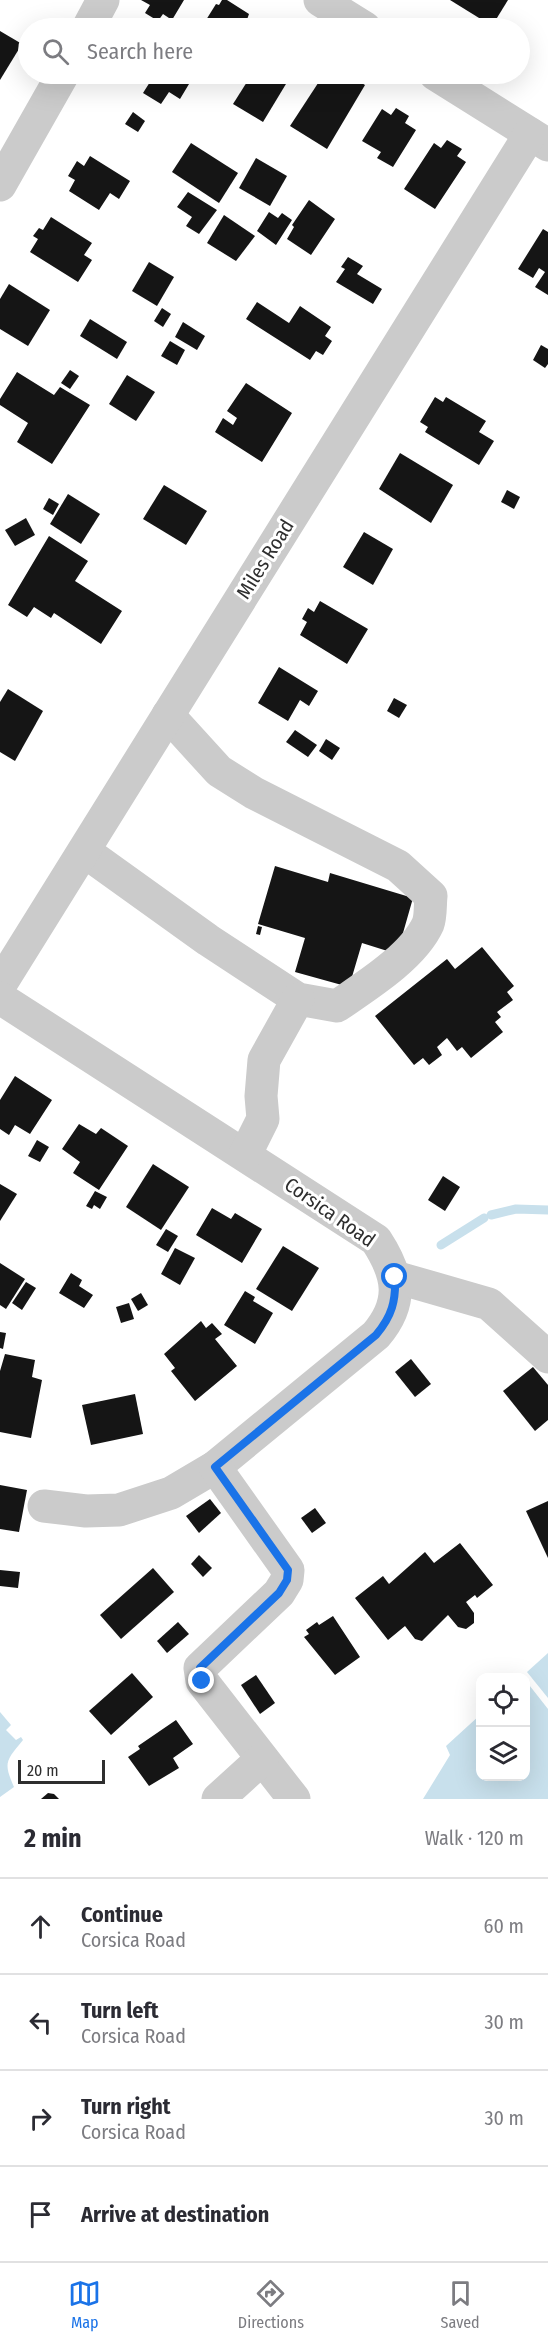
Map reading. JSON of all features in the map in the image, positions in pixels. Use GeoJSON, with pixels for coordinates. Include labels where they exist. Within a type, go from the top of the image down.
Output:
{"type":"FeatureCollection","features":[{"type":"Feature","properties":{"kind":"street"},"geometry":{"type":"LineString","coordinates":[[93,18],[103,0]]}},
{"type":"Feature","properties":{"kind":"street"},"geometry":{"type":"LineString","coordinates":[[321,0],[349,18]]}},
{"type":"Feature","properties":{"kind":"street"},"geometry":{"type":"LineString","coordinates":[[0,185],[57,84]]}},
{"type":"Feature","properties":{"kind":"street"},"geometry":{"type":"LineString","coordinates":[[451,84],[539,139]]}},
{"type":"Feature","properties":{"kind":"street","name":"Miles Road"},"geometry":{"type":"LineString","coordinates":[[0,985],[168,715],[539,139]]}},
{"type":"Feature","properties":{"kind":"street"},"geometry":{"type":"LineString","coordinates":[[84,851],[208,940],[298,999],[337,1006],[377,979],[404,954],[429,923],[431,896],[398,866],[254,793],[219,771],[168,715]]}},
{"type":"Feature","properties":{"kind":"street","name":"Corsica Road"},"geometry":{"type":"LineString","coordinates":[[0,998],[376,1240],[387,1257],[395,1277],[396,1296],[390,1318],[376,1335],[215,1467]]}},
{"type":"Feature","properties":{"kind":"street"},"geometry":{"type":"LineString","coordinates":[[244,1155],[263,1119],[261,1096],[264,1060],[298,999]]}},
{"type":"Feature","properties":{"kind":"street"},"geometry":{"type":"LineString","coordinates":[[395,1277],[489,1304],[548,1357]]}},
{"type":"Feature","properties":{"kind":"street"},"geometry":{"type":"LineString","coordinates":[[44,1506],[86,1511],[119,1510],[171,1493],[215,1467],[288,1570],[287,1580],[279,1593],[200,1668],[202,1681],[294,1799]]}},
{"type":"Feature","properties":{"kind":"street"},"geometry":{"type":"LineString","coordinates":[[218,1799],[262,1759]]}},
{"type":"Feature","properties":{"kind":"water"},"geometry":{"type":"Polygon","coordinates":[[[548,1653],[548,1698],[530,1673],[527,1672],[548,1653]]]}},
{"type":"Feature","properties":{"kind":"water"},"geometry":{"type":"Polygon","coordinates":[[[530,1686],[548,1709],[548,1799],[423,1799],[450,1755],[446,1746],[476,1719],[476,1781],[530,1781],[530,1686]]]}},
{"type":"Feature","properties":{"kind":"water"},"geometry":{"type":"Polygon","coordinates":[[[0,1712],[11,1725],[6,1730],[16,1740],[21,1737],[23,1740],[8,1762],[8,1772],[14,1787],[0,1797],[0,1712]]]}},
{"type":"Feature","properties":{"kind":"building"},"geometry":{"type":"Polygon","coordinates":[[[141,0],[184,0],[173,18],[163,14],[160,18],[153,18],[145,13],[150,5],[141,0]]]}},
{"type":"Feature","properties":{"kind":"building"},"geometry":{"type":"Polygon","coordinates":[[[222,0],[227,0],[249,14],[248,18],[207,18],[216,4],[219,5],[222,0]]]}},
{"type":"Feature","properties":{"kind":"building"},"geometry":{"type":"Polygon","coordinates":[[[450,0],[508,0],[497,18],[479,18],[450,0]]]}},
{"type":"Feature","properties":{"kind":"building"},"geometry":{"type":"Polygon","coordinates":[[[0,31],[18,42],[18,51],[0,80],[0,31]]]}},
{"type":"Feature","properties":{"kind":"building"},"geometry":{"type":"Polygon","coordinates":[[[149,84],[189,84],[180,99],[169,92],[161,104],[143,93],[149,84]]]}},
{"type":"Feature","properties":{"kind":"building"},"geometry":{"type":"Polygon","coordinates":[[[246,84],[286,84],[263,122],[233,104],[246,84]]]}},
{"type":"Feature","properties":{"kind":"building"},"geometry":{"type":"Polygon","coordinates":[[[317,84],[365,85],[327,149],[290,126],[317,84]]]}},
{"type":"Feature","properties":{"kind":"building"},"geometry":{"type":"Polygon","coordinates":[[[396,108],[409,116],[405,123],[416,130],[393,167],[377,158],[381,152],[362,141],[382,109],[391,115],[396,108]]]}},
{"type":"Feature","properties":{"kind":"building"},"geometry":{"type":"Polygon","coordinates":[[[133,112],[145,121],[138,132],[125,124],[133,112]]]}},
{"type":"Feature","properties":{"kind":"building"},"geometry":{"type":"Polygon","coordinates":[[[447,140],[462,149],[457,156],[466,162],[435,209],[404,189],[434,143],[441,148],[447,140]]]}},
{"type":"Feature","properties":{"kind":"building"},"geometry":{"type":"Polygon","coordinates":[[[191,143],[238,173],[219,203],[172,172],[191,143]]]}},
{"type":"Feature","properties":{"kind":"building"},"geometry":{"type":"Polygon","coordinates":[[[90,156],[130,181],[119,199],[110,193],[99,210],[69,191],[75,180],[68,176],[77,161],[84,166],[90,156]]]}},
{"type":"Feature","properties":{"kind":"building"},"geometry":{"type":"Polygon","coordinates":[[[256,158],[287,176],[270,206],[239,188],[256,158]]]}},
{"type":"Feature","properties":{"kind":"building"},"geometry":{"type":"Polygon","coordinates":[[[188,192],[217,210],[199,234],[186,226],[192,217],[177,207],[188,192]]]}},
{"type":"Feature","properties":{"kind":"building"},"geometry":{"type":"Polygon","coordinates":[[[309,200],[335,219],[311,255],[287,239],[294,227],[292,225],[309,200]]]}},
{"type":"Feature","properties":{"kind":"building"},"geometry":{"type":"Polygon","coordinates":[[[269,212],[278,218],[282,213],[292,220],[276,245],[257,231],[269,212]]]}},
{"type":"Feature","properties":{"kind":"building"},"geometry":{"type":"Polygon","coordinates":[[[224,215],[255,236],[236,261],[207,243],[224,215]]]}},
{"type":"Feature","properties":{"kind":"building"},"geometry":{"type":"Polygon","coordinates":[[[51,217],[92,243],[84,255],[92,260],[78,282],[30,252],[38,239],[33,236],[39,228],[43,230],[51,217]]]}},
{"type":"Feature","properties":{"kind":"building"},"geometry":{"type":"Polygon","coordinates":[[[543,229],[548,232],[548,295],[535,287],[545,272],[539,268],[533,278],[518,269],[543,229]]]}},
{"type":"Feature","properties":{"kind":"building"},"geometry":{"type":"Polygon","coordinates":[[[348,257],[363,266],[357,274],[382,289],[373,304],[336,282],[345,269],[341,267],[348,257]]]}},
{"type":"Feature","properties":{"kind":"building"},"geometry":{"type":"Polygon","coordinates":[[[149,262],[174,277],[157,306],[132,291],[149,262]]]}},
{"type":"Feature","properties":{"kind":"building"},"geometry":{"type":"Polygon","coordinates":[[[9,284],[50,310],[28,346],[0,329],[0,299],[9,284]]]}},
{"type":"Feature","properties":{"kind":"building"},"geometry":{"type":"Polygon","coordinates":[[[257,302],[289,323],[300,306],[331,327],[325,336],[332,341],[323,355],[316,351],[310,360],[246,319],[257,302]]]}},
{"type":"Feature","properties":{"kind":"building"},"geometry":{"type":"Polygon","coordinates":[[[162,308],[171,314],[163,327],[154,321],[162,308]]]}},
{"type":"Feature","properties":{"kind":"building"},"geometry":{"type":"Polygon","coordinates":[[[90,319],[127,342],[117,359],[80,336],[90,319]]]}},
{"type":"Feature","properties":{"kind":"building"},"geometry":{"type":"Polygon","coordinates":[[[183,322],[205,336],[197,350],[175,337],[183,322]]]}},
{"type":"Feature","properties":{"kind":"building"},"geometry":{"type":"Polygon","coordinates":[[[170,341],[185,350],[177,365],[161,356],[170,341]]]}},
{"type":"Feature","properties":{"kind":"building"},"geometry":{"type":"Polygon","coordinates":[[[541,345],[548,349],[548,364],[545,368],[533,360],[541,345]]]}},
{"type":"Feature","properties":{"kind":"building"},"geometry":{"type":"Polygon","coordinates":[[[70,370],[79,376],[70,389],[61,383],[70,370]]]}},
{"type":"Feature","properties":{"kind":"building"},"geometry":{"type":"Polygon","coordinates":[[[17,372],[54,395],[60,387],[90,405],[52,464],[17,442],[28,423],[0,405],[0,399],[17,372]]]}},
{"type":"Feature","properties":{"kind":"building"},"geometry":{"type":"Polygon","coordinates":[[[127,375],[155,392],[136,421],[109,404],[127,375]]]}},
{"type":"Feature","properties":{"kind":"building"},"geometry":{"type":"Polygon","coordinates":[[[246,383],[292,413],[262,462],[215,432],[223,418],[233,425],[237,418],[227,411],[246,383]]]}},
{"type":"Feature","properties":{"kind":"building"},"geometry":{"type":"Polygon","coordinates":[[[435,397],[443,402],[446,397],[486,421],[479,432],[494,441],[479,465],[425,432],[428,427],[420,422],[435,397]]]}},
{"type":"Feature","properties":{"kind":"building"},"geometry":{"type":"Polygon","coordinates":[[[400,453],[453,485],[431,523],[379,489],[400,453]]]}},
{"type":"Feature","properties":{"kind":"building"},"geometry":{"type":"Polygon","coordinates":[[[164,485],[207,511],[186,545],[143,519],[164,485]]]}},
{"type":"Feature","properties":{"kind":"building"},"geometry":{"type":"Polygon","coordinates":[[[507,490],[520,497],[514,509],[501,502],[507,490]]]}},
{"type":"Feature","properties":{"kind":"building"},"geometry":{"type":"Polygon","coordinates":[[[68,494],[100,514],[81,544],[50,524],[68,494]]]}},
{"type":"Feature","properties":{"kind":"building"},"geometry":{"type":"Polygon","coordinates":[[[49,498],[59,504],[53,515],[43,509],[49,498]]]}},
{"type":"Feature","properties":{"kind":"building"},"geometry":{"type":"Polygon","coordinates":[[[26,518],[35,535],[15,546],[5,530],[26,518]]]}},
{"type":"Feature","properties":{"kind":"building"},"geometry":{"type":"Polygon","coordinates":[[[364,532],[393,549],[373,585],[343,567],[364,532]]]}},
{"type":"Feature","properties":{"kind":"building"},"geometry":{"type":"Polygon","coordinates":[[[49,536],[88,561],[75,581],[122,611],[101,644],[54,613],[51,618],[34,607],[27,617],[8,605],[49,536]]]}},
{"type":"Feature","properties":{"kind":"building"},"geometry":{"type":"Polygon","coordinates":[[[320,601],[368,629],[347,664],[300,635],[307,622],[302,619],[308,608],[314,612],[320,601]]]}},
{"type":"Feature","properties":{"kind":"building"},"geometry":{"type":"Polygon","coordinates":[[[279,667],[318,691],[309,706],[300,700],[288,721],[258,703],[279,667]]]}},
{"type":"Feature","properties":{"kind":"building"},"geometry":{"type":"Polygon","coordinates":[[[8,689],[43,711],[15,761],[0,752],[0,702],[8,689]]]}},
{"type":"Feature","properties":{"kind":"building"},"geometry":{"type":"Polygon","coordinates":[[[394,698],[407,705],[399,718],[387,711],[394,698]]]}},
{"type":"Feature","properties":{"kind":"building"},"geometry":{"type":"Polygon","coordinates":[[[295,730],[317,745],[308,757],[286,742],[295,730]]]}},
{"type":"Feature","properties":{"kind":"building"},"geometry":{"type":"Polygon","coordinates":[[[326,739],[340,748],[332,760],[319,751],[326,739]]]}},
{"type":"Feature","properties":{"kind":"building"},"geometry":{"type":"Polygon","coordinates":[[[275,866],[328,882],[330,873],[413,898],[397,954],[362,943],[349,987],[295,972],[305,938],[258,924],[275,866]]]}},
{"type":"Feature","properties":{"kind":"building"},"geometry":{"type":"Polygon","coordinates":[[[258,926],[262,927],[260,935],[256,934],[258,926]]]}},
{"type":"Feature","properties":{"kind":"building"},"geometry":{"type":"Polygon","coordinates":[[[482,947],[514,986],[507,992],[513,1000],[497,1012],[501,1017],[495,1022],[503,1032],[471,1058],[462,1047],[457,1051],[447,1038],[437,1047],[442,1055],[429,1065],[423,1058],[414,1065],[375,1016],[447,959],[455,969],[482,947]]]}},
{"type":"Feature","properties":{"kind":"building"},"geometry":{"type":"Polygon","coordinates":[[[15,1076],[52,1100],[30,1134],[15,1125],[9,1135],[0,1129],[0,1100],[15,1076]]]}},
{"type":"Feature","properties":{"kind":"building"},"geometry":{"type":"Polygon","coordinates":[[[79,1124],[96,1134],[101,1128],[128,1146],[99,1190],[73,1173],[80,1162],[62,1149],[79,1124]]]}},
{"type":"Feature","properties":{"kind":"building"},"geometry":{"type":"Polygon","coordinates":[[[37,1140],[49,1147],[40,1162],[28,1156],[37,1140]]]}},
{"type":"Feature","properties":{"kind":"building"},"geometry":{"type":"Polygon","coordinates":[[[153,1164],[189,1187],[161,1230],[126,1207],[153,1164]]]}},
{"type":"Feature","properties":{"kind":"building"},"geometry":{"type":"Polygon","coordinates":[[[443,1176],[460,1187],[445,1211],[428,1200],[443,1176]]]}},
{"type":"Feature","properties":{"kind":"building"},"geometry":{"type":"Polygon","coordinates":[[[0,1184],[17,1194],[0,1221],[0,1184]]]}},
{"type":"Feature","properties":{"kind":"building"},"geometry":{"type":"Polygon","coordinates":[[[95,1191],[107,1197],[100,1209],[94,1205],[92,1209],[86,1206],[95,1191]]]}},
{"type":"Feature","properties":{"kind":"building"},"geometry":{"type":"Polygon","coordinates":[[[212,1208],[231,1219],[235,1213],[262,1229],[242,1263],[196,1235],[212,1208]]]}},
{"type":"Feature","properties":{"kind":"building"},"geometry":{"type":"Polygon","coordinates":[[[166,1229],[178,1236],[168,1252],[156,1245],[166,1229]]]}},
{"type":"Feature","properties":{"kind":"building"},"geometry":{"type":"Polygon","coordinates":[[[283,1246],[319,1268],[292,1311],[256,1289],[283,1246]]]}},
{"type":"Feature","properties":{"kind":"building"},"geometry":{"type":"Polygon","coordinates":[[[175,1248],[195,1258],[180,1285],[161,1274],[175,1248]]]}},
{"type":"Feature","properties":{"kind":"building"},"geometry":{"type":"Polygon","coordinates":[[[0,1263],[25,1279],[6,1309],[0,1305],[0,1263]]]}},
{"type":"Feature","properties":{"kind":"building"},"geometry":{"type":"Polygon","coordinates":[[[71,1273],[82,1280],[79,1286],[93,1295],[84,1308],[59,1293],[71,1273]]]}},
{"type":"Feature","properties":{"kind":"building"},"geometry":{"type":"Polygon","coordinates":[[[26,1282],[36,1288],[22,1310],[12,1303],[26,1282]]]}},
{"type":"Feature","properties":{"kind":"building"},"geometry":{"type":"Polygon","coordinates":[[[245,1291],[255,1297],[253,1301],[273,1313],[255,1344],[224,1325],[245,1291]]]}},
{"type":"Feature","properties":{"kind":"building"},"geometry":{"type":"Polygon","coordinates":[[[141,1293],[148,1305],[138,1311],[131,1299],[141,1293]]]}},
{"type":"Feature","properties":{"kind":"building"},"geometry":{"type":"Polygon","coordinates":[[[129,1303],[134,1319],[121,1323],[116,1307],[129,1303]]]}},
{"type":"Feature","properties":{"kind":"building"},"geometry":{"type":"Polygon","coordinates":[[[201,1321],[206,1328],[212,1323],[222,1334],[215,1339],[237,1366],[195,1401],[171,1371],[175,1368],[164,1354],[201,1321]]]}},
{"type":"Feature","properties":{"kind":"building"},"geometry":{"type":"Polygon","coordinates":[[[0,1332],[6,1333],[3,1349],[0,1348],[0,1332]]]}},
{"type":"Feature","properties":{"kind":"building"},"geometry":{"type":"Polygon","coordinates":[[[5,1354],[35,1360],[32,1377],[42,1380],[31,1438],[0,1432],[0,1371],[5,1354]]]}},
{"type":"Feature","properties":{"kind":"building"},"geometry":{"type":"Polygon","coordinates":[[[411,1359],[431,1384],[415,1397],[395,1372],[411,1359]]]}},
{"type":"Feature","properties":{"kind":"building"},"geometry":{"type":"Polygon","coordinates":[[[533,1367],[548,1385],[548,1420],[535,1431],[503,1391],[533,1367]]]}},
{"type":"Feature","properties":{"kind":"building"},"geometry":{"type":"Polygon","coordinates":[[[135,1394],[143,1434],[91,1445],[82,1405],[135,1394]]]}},
{"type":"Feature","properties":{"kind":"building"},"geometry":{"type":"Polygon","coordinates":[[[0,1485],[27,1490],[19,1532],[0,1529],[0,1485]]]}},
{"type":"Feature","properties":{"kind":"building"},"geometry":{"type":"Polygon","coordinates":[[[210,1499],[221,1513],[199,1533],[186,1516],[210,1499]]]}},
{"type":"Feature","properties":{"kind":"building"},"geometry":{"type":"Polygon","coordinates":[[[548,1501],[548,1558],[526,1511],[548,1501]]]}},
{"type":"Feature","properties":{"kind":"building"},"geometry":{"type":"Polygon","coordinates":[[[315,1508],[326,1523],[312,1533],[301,1518],[315,1508]]]}},
{"type":"Feature","properties":{"kind":"building"},"geometry":{"type":"Polygon","coordinates":[[[460,1543],[493,1585],[477,1598],[475,1595],[466,1602],[474,1613],[474,1623],[466,1629],[458,1627],[448,1615],[422,1641],[415,1639],[405,1626],[388,1640],[355,1598],[383,1576],[389,1584],[425,1552],[434,1563],[460,1543]]]}},
{"type":"Feature","properties":{"kind":"building"},"geometry":{"type":"Polygon","coordinates":[[[199,1555],[212,1568],[203,1577],[191,1564],[199,1555]]]}},
{"type":"Feature","properties":{"kind":"building"},"geometry":{"type":"Polygon","coordinates":[[[153,1568],[174,1592],[121,1639],[100,1615],[153,1568]]]}},
{"type":"Feature","properties":{"kind":"building"},"geometry":{"type":"Polygon","coordinates":[[[0,1570],[20,1572],[18,1588],[0,1586],[0,1570]]]}},
{"type":"Feature","properties":{"kind":"building"},"geometry":{"type":"Polygon","coordinates":[[[333,1616],[360,1657],[335,1675],[304,1637],[309,1634],[306,1630],[317,1622],[319,1625],[333,1616]]]}},
{"type":"Feature","properties":{"kind":"building"},"geometry":{"type":"Polygon","coordinates":[[[178,1622],[189,1634],[167,1653],[157,1641],[178,1622]]]}},
{"type":"Feature","properties":{"kind":"building"},"geometry":{"type":"Polygon","coordinates":[[[132,1673],[153,1697],[111,1735],[89,1711],[132,1673]]]}},
{"type":"Feature","properties":{"kind":"building"},"geometry":{"type":"Polygon","coordinates":[[[256,1675],[275,1703],[260,1714],[241,1685],[256,1675]]]}},
{"type":"Feature","properties":{"kind":"building"},"geometry":{"type":"Polygon","coordinates":[[[176,1720],[193,1744],[173,1758],[179,1768],[149,1786],[128,1757],[140,1749],[138,1746],[176,1720]]]}},
{"type":"Feature","properties":{"kind":"building"},"geometry":{"type":"Polygon","coordinates":[[[48,1793],[54,1794],[59,1799],[41,1799],[48,1793]]]}},
{"type":"Feature","properties":{"kind":"waterway"},"geometry":{"type":"LineString","coordinates":[[491,1215],[516,1209],[548,1210]]}},
{"type":"Feature","properties":{"kind":"waterway"},"geometry":{"type":"LineString","coordinates":[[441,1245],[484,1218]]}},
{"type":"Feature","properties":{"kind":"route"},"geometry":{"type":"LineString","coordinates":[[202,1681],[200,1668],[279,1593],[287,1580],[288,1570],[215,1467],[376,1335],[390,1318],[396,1296],[395,1277]]}}]}
